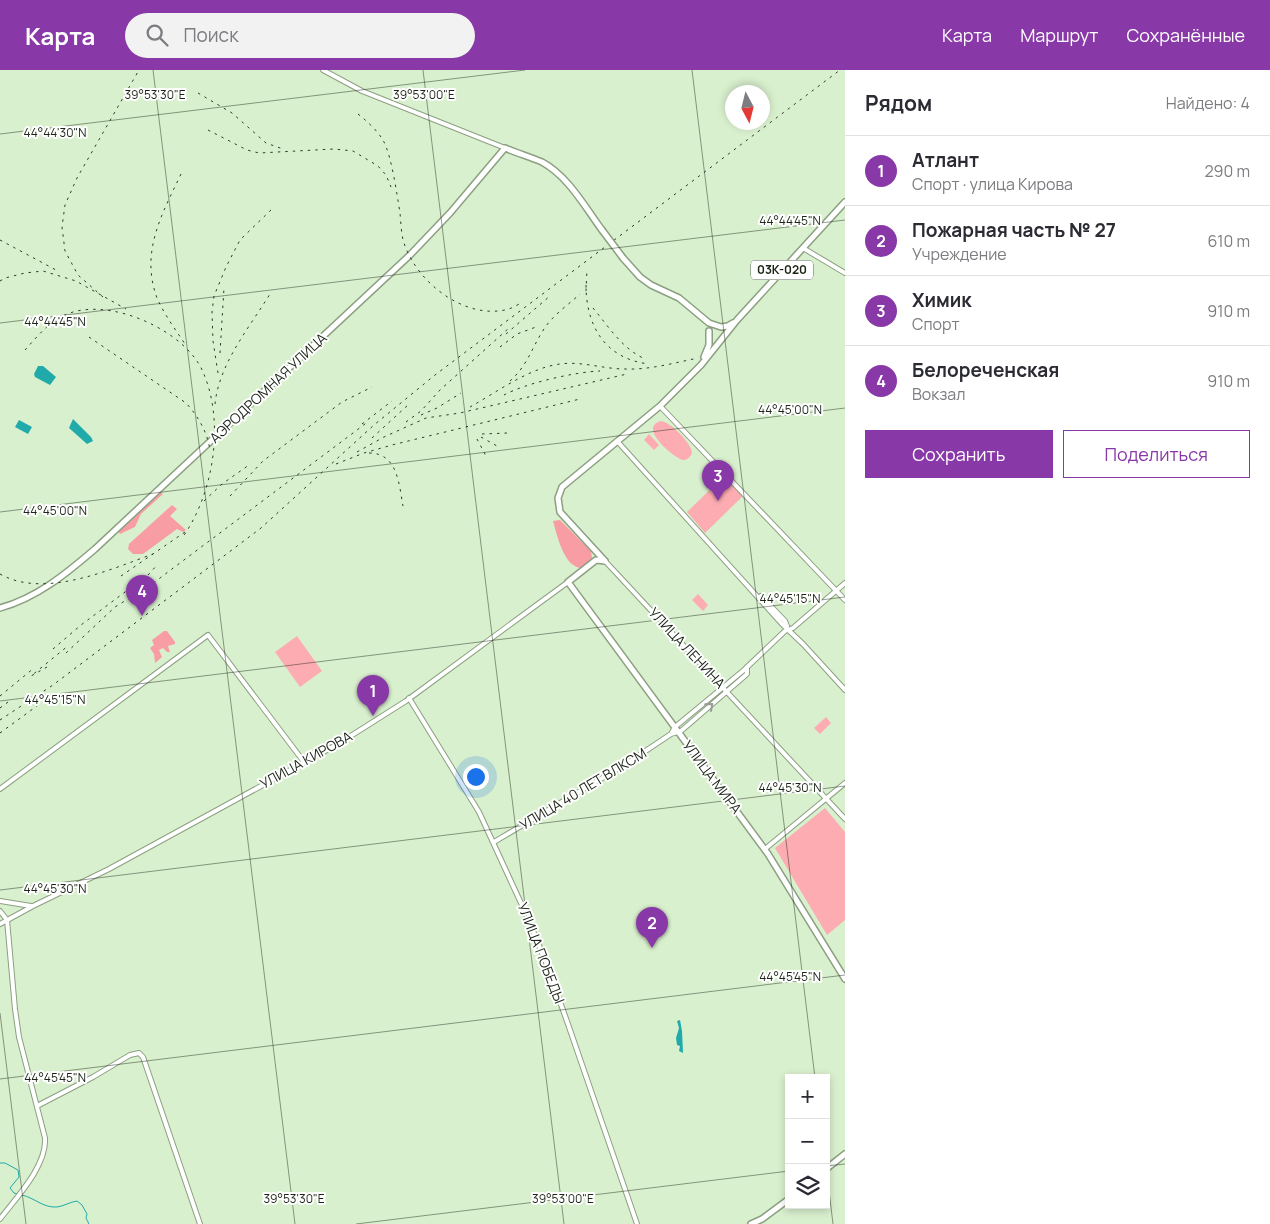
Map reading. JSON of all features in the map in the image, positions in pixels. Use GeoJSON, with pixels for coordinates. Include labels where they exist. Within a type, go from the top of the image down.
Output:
{"type":"FeatureCollection","features":[{"type":"Feature","properties":{"kind":"main road"},"geometry":{"type":"LineString","coordinates":[[504,148],[542,162],[552,169],[573,190],[634,272],[645,282],[679,298],[722,332],[723,334],[719,341],[695,370]]}},
{"type":"Feature","properties":{"kind":"main road","name":"АЭРОДРОМНАЯ УЛИЦА"},"geometry":{"type":"LineString","coordinates":[[0,608],[11,605],[42,590],[63,576],[113,533],[410,256],[450,213],[504,148]]}},
{"type":"Feature","properties":{"kind":"main road","name":"03К-020"},"geometry":{"type":"LineString","coordinates":[[719,341],[845,202]]}},
{"type":"Feature","properties":{"kind":"main road"},"geometry":{"type":"LineString","coordinates":[[701,316],[712,340],[719,341]]}},
{"type":"Feature","properties":{"kind":"main road"},"geometry":{"type":"LineString","coordinates":[[709,323],[723,327],[737,320]]}},
{"type":"Feature","properties":{"kind":"main road"},"geometry":{"type":"LineString","coordinates":[[695,370],[708,348],[708,331]]}},
{"type":"Feature","properties":{"kind":"main road","name":"УЛИЦА ЛЕНИНА"},"geometry":{"type":"LineString","coordinates":[[605,561],[563,517],[559,508],[559,494],[562,487],[660,406],[695,370]]}},
{"type":"Feature","properties":{"kind":"main road"},"geometry":{"type":"LineString","coordinates":[[591,563],[594,557],[592,547]]}},
{"type":"Feature","properties":{"kind":"main road"},"geometry":{"type":"LineString","coordinates":[[591,563],[596,560],[605,561]]}},
{"type":"Feature","properties":{"kind":"main road","name":"УЛИЦА КИРОВА"},"geometry":{"type":"LineString","coordinates":[[568,582],[591,563]]}},
{"type":"Feature","properties":{"kind":"main road","name":"УЛИЦА МИРА"},"geometry":{"type":"LineString","coordinates":[[568,582],[765,849],[845,979]]}},
{"type":"Feature","properties":{"kind":"main road"},"geometry":{"type":"LineString","coordinates":[[830,1166],[845,1154]]}},
{"type":"Feature","properties":{"kind":"main road"},"geometry":{"type":"LineString","coordinates":[[751,1224],[762,1219],[785,1202]]}},
{"type":"Feature","properties":{"kind":"street"},"geometry":{"type":"LineString","coordinates":[[323,70],[362,91],[504,148]]}},
{"type":"Feature","properties":{"kind":"street"},"geometry":{"type":"LineString","coordinates":[[803,248],[845,273]]}},
{"type":"Feature","properties":{"kind":"street"},"geometry":{"type":"LineString","coordinates":[[660,406],[845,600]]}},
{"type":"Feature","properties":{"kind":"street"},"geometry":{"type":"LineString","coordinates":[[618,441],[779,615],[788,628],[845,690]]}},
{"type":"Feature","properties":{"kind":"street","name":"УЛИЦА ЛЕНИНА"},"geometry":{"type":"LineString","coordinates":[[605,561],[728,691],[845,819]]}},
{"type":"Feature","properties":{"kind":"street","name":"УЛИЦА КИРОВА"},"geometry":{"type":"LineString","coordinates":[[0,924],[109,869],[384,716],[568,582]]}},
{"type":"Feature","properties":{"kind":"street","name":"УЛИЦА 40 ЛЕТ ВЛКСМ"},"geometry":{"type":"LineString","coordinates":[[672,734],[675,727],[747,667],[788,628],[838,591],[845,583]]}},
{"type":"Feature","properties":{"kind":"street"},"geometry":{"type":"LineString","coordinates":[[0,789],[208,635],[304,762]]}},
{"type":"Feature","properties":{"kind":"street","name":"УЛИЦА 40 ЛЕТ ВЛКСМ"},"geometry":{"type":"LineString","coordinates":[[494,842],[626,764],[672,734],[679,732],[747,674],[747,667]]}},
{"type":"Feature","properties":{"kind":"street","name":"УЛИЦА ПОБЕДЫ"},"geometry":{"type":"LineString","coordinates":[[409,698],[479,812],[494,842],[547,965],[636,1224]]}},
{"type":"Feature","properties":{"kind":"street"},"geometry":{"type":"LineString","coordinates":[[765,849],[845,783]]}},
{"type":"Feature","properties":{"kind":"street"},"geometry":{"type":"LineString","coordinates":[[0,902],[33,906]]}},
{"type":"Feature","properties":{"kind":"street"},"geometry":{"type":"LineString","coordinates":[[0,911],[7,920],[19,1037],[38,1106],[46,1146],[42,1160],[0,1219]]}},
{"type":"Feature","properties":{"kind":"street"},"geometry":{"type":"LineString","coordinates":[[38,1106],[93,1078],[130,1055],[139,1053],[143,1057],[200,1224]]}},
{"type":"Feature","properties":{"kind":"shaded area"},"geometry":{"type":"Polygon","coordinates":[[[661,421],[675,429],[689,444],[692,453],[688,459],[679,459],[667,450],[655,436],[653,430],[655,425],[661,421]]]}},
{"type":"Feature","properties":{"kind":"shaded area"},"geometry":{"type":"Polygon","coordinates":[[[649,434],[659,445],[654,450],[644,440],[649,434]]]}},
{"type":"Feature","properties":{"kind":"shaded area"},"geometry":{"type":"Polygon","coordinates":[[[724,476],[743,496],[705,533],[687,512],[724,476]]]}},
{"type":"Feature","properties":{"kind":"shaded area"},"geometry":{"type":"Polygon","coordinates":[[[160,492],[163,494],[141,514],[135,527],[120,534],[118,531],[160,492]]]}},
{"type":"Feature","properties":{"kind":"shaded area"},"geometry":{"type":"Polygon","coordinates":[[[172,505],[177,509],[170,516],[186,530],[183,532],[177,529],[143,554],[133,554],[128,549],[129,544],[172,505]]]}},
{"type":"Feature","properties":{"kind":"shaded area"},"geometry":{"type":"Polygon","coordinates":[[[560,520],[591,551],[592,558],[582,568],[570,563],[562,550],[553,521],[560,520]]]}},
{"type":"Feature","properties":{"kind":"shaded area"},"geometry":{"type":"Polygon","coordinates":[[[698,594],[708,605],[703,611],[692,600],[698,594]]]}},
{"type":"Feature","properties":{"kind":"shaded area"},"geometry":{"type":"Polygon","coordinates":[[[164,631],[167,631],[175,644],[168,646],[170,652],[163,648],[159,650],[162,657],[155,663],[154,654],[150,648],[154,645],[152,640],[164,631]]]}},
{"type":"Feature","properties":{"kind":"shaded area"},"geometry":{"type":"Polygon","coordinates":[[[297,636],[322,671],[300,687],[275,652],[297,636]]]}},
{"type":"Feature","properties":{"kind":"shaded area"},"geometry":{"type":"Polygon","coordinates":[[[826,717],[831,723],[820,734],[814,728],[826,717]]]}},
{"type":"Feature","properties":{"kind":"shaded area"},"geometry":{"type":"Polygon","coordinates":[[[825,808],[845,832],[845,920],[827,935],[775,848],[825,808]]]}},
{"type":"Feature","properties":{"kind":"water"},"geometry":{"type":"Polygon","coordinates":[[[38,366],[43,366],[56,377],[50,385],[35,377],[34,374],[38,366]]]}},
{"type":"Feature","properties":{"kind":"water"},"geometry":{"type":"Polygon","coordinates":[[[73,419],[93,441],[87,444],[69,428],[73,419]]]}},
{"type":"Feature","properties":{"kind":"water"},"geometry":{"type":"Polygon","coordinates":[[[19,420],[32,427],[28,434],[15,427],[19,420]]]}},
{"type":"Feature","properties":{"kind":"water"},"geometry":{"type":"Polygon","coordinates":[[[680,1020],[683,1053],[679,1051],[680,1046],[677,1045],[676,1038],[679,1028],[677,1021],[680,1020]]]}},
{"type":"Feature","properties":{"kind":"waterway"},"geometry":{"type":"LineString","coordinates":[[0,1163],[5,1163],[18,1170],[19,1177],[10,1188],[14,1193],[18,1194]]}},
{"type":"Feature","properties":{"kind":"waterway"},"geometry":{"type":"LineString","coordinates":[[22,1195],[52,1207],[77,1201],[82,1205],[87,1214],[86,1218],[89,1224]]}},
{"type":"Feature","properties":{"kind":"railway"},"geometry":{"type":"LineString","coordinates":[[103,297],[78,275],[65,251],[62,227],[65,205],[77,178],[139,70]]}},
{"type":"Feature","properties":{"kind":"railway"},"geometry":{"type":"LineString","coordinates":[[0,720],[53,685],[261,528],[374,425],[435,375],[840,70]]}},
{"type":"Feature","properties":{"kind":"railway"},"geometry":{"type":"LineString","coordinates":[[198,93],[232,113],[266,143],[283,149]]}},
{"type":"Feature","properties":{"kind":"railway"},"geometry":{"type":"LineString","coordinates":[[358,114],[376,130],[387,149],[396,187],[403,240],[410,258],[420,272],[445,296],[460,304],[476,309],[493,311],[509,309],[523,302]]}},
{"type":"Feature","properties":{"kind":"railway"},"geometry":{"type":"LineString","coordinates":[[208,130],[247,150],[259,153],[334,149],[353,151],[378,166],[386,175],[391,187]]}},
{"type":"Feature","properties":{"kind":"railway"},"geometry":{"type":"LineString","coordinates":[[181,174],[156,234],[152,249],[151,265],[152,281],[157,298],[166,316],[185,344]]}},
{"type":"Feature","properties":{"kind":"railway"},"geometry":{"type":"LineString","coordinates":[[218,373],[213,341],[212,312],[214,296],[240,240],[274,207]]}},
{"type":"Feature","properties":{"kind":"railway"},"geometry":{"type":"LineString","coordinates":[[0,240],[56,270]]}},
{"type":"Feature","properties":{"kind":"railway"},"geometry":{"type":"LineString","coordinates":[[586,291],[587,269]]}},
{"type":"Feature","properties":{"kind":"railway"},"geometry":{"type":"LineString","coordinates":[[0,281],[25,273],[43,271],[76,281],[126,309]]}},
{"type":"Feature","properties":{"kind":"railway"},"geometry":{"type":"LineString","coordinates":[[586,285],[590,314],[601,338],[610,348],[621,355],[634,361],[649,364]]}},
{"type":"Feature","properties":{"kind":"railway"},"geometry":{"type":"LineString","coordinates":[[220,353],[224,288]]}},
{"type":"Feature","properties":{"kind":"railway"},"geometry":{"type":"LineString","coordinates":[[215,404],[222,375],[244,333],[270,294]]}},
{"type":"Feature","properties":{"kind":"railway"},"geometry":{"type":"LineString","coordinates":[[510,381],[526,362],[548,324],[580,294]]}},
{"type":"Feature","properties":{"kind":"railway"},"geometry":{"type":"LineString","coordinates":[[506,334],[551,295]]}},
{"type":"Feature","properties":{"kind":"railway"},"geometry":{"type":"LineString","coordinates":[[593,308],[622,343],[643,358]]}},
{"type":"Feature","properties":{"kind":"railway"},"geometry":{"type":"LineString","coordinates":[[25,350],[37,336],[61,317],[78,311],[98,309],[141,319],[161,329],[179,342],[193,356],[203,372],[210,392],[213,413],[213,457],[202,501],[182,538]]}},
{"type":"Feature","properties":{"kind":"railway"},"geometry":{"type":"LineString","coordinates":[[500,347],[517,334],[536,327]]}},
{"type":"Feature","properties":{"kind":"railway"},"geometry":{"type":"LineString","coordinates":[[406,422],[421,411],[440,390],[509,328]]}},
{"type":"Feature","properties":{"kind":"railway"},"geometry":{"type":"LineString","coordinates":[[89,337],[186,403],[202,425],[210,451]]}},
{"type":"Feature","properties":{"kind":"railway"},"geometry":{"type":"LineString","coordinates":[[470,407],[525,375],[548,366],[568,363],[617,369],[634,369],[662,366],[698,358]]}},
{"type":"Feature","properties":{"kind":"railway"},"geometry":{"type":"LineString","coordinates":[[504,395],[525,386],[551,379],[578,373],[600,371]]}},
{"type":"Feature","properties":{"kind":"railway"},"geometry":{"type":"LineString","coordinates":[[357,452],[384,437],[426,418],[460,413],[627,374]]}},
{"type":"Feature","properties":{"kind":"railway"},"geometry":{"type":"LineString","coordinates":[[230,496],[263,461],[342,402],[372,387]]}},
{"type":"Feature","properties":{"kind":"railway"},"geometry":{"type":"LineString","coordinates":[[421,415],[437,408],[461,393]]}},
{"type":"Feature","properties":{"kind":"railway"},"geometry":{"type":"LineString","coordinates":[[336,464],[392,445],[580,399]]}},
{"type":"Feature","properties":{"kind":"railway"},"geometry":{"type":"LineString","coordinates":[[362,424],[392,401]]}},
{"type":"Feature","properties":{"kind":"railway"},"geometry":{"type":"LineString","coordinates":[[372,438],[409,404]]}},
{"type":"Feature","properties":{"kind":"railway"},"geometry":{"type":"LineString","coordinates":[[66,653],[115,607],[152,584],[369,421]]}},
{"type":"Feature","properties":{"kind":"railway"},"geometry":{"type":"LineString","coordinates":[[482,434],[508,433]]}},
{"type":"Feature","properties":{"kind":"railway"},"geometry":{"type":"LineString","coordinates":[[481,437],[497,446]]}},
{"type":"Feature","properties":{"kind":"railway"},"geometry":{"type":"LineString","coordinates":[[477,439],[486,456]]}},
{"type":"Feature","properties":{"kind":"railway"},"geometry":{"type":"LineString","coordinates":[[369,453],[379,454],[391,464],[398,480],[403,506]]}},
{"type":"Feature","properties":{"kind":"railway"},"geometry":{"type":"LineString","coordinates":[[204,501],[222,484],[249,465]]}},
{"type":"Feature","properties":{"kind":"railway"},"geometry":{"type":"LineString","coordinates":[[121,576],[185,532]]}},
{"type":"Feature","properties":{"kind":"railway"},"geometry":{"type":"LineString","coordinates":[[0,574],[17,581],[36,584],[56,583],[97,574],[153,554]]}},
{"type":"Feature","properties":{"kind":"railway"},"geometry":{"type":"LineString","coordinates":[[148,575],[158,564]]}},
{"type":"Feature","properties":{"kind":"railway"},"geometry":{"type":"LineString","coordinates":[[53,649],[129,589]]}},
{"type":"Feature","properties":{"kind":"railway"},"geometry":{"type":"LineString","coordinates":[[47,667],[31,676],[69,645]]}},
{"type":"Feature","properties":{"kind":"railway"},"geometry":{"type":"LineString","coordinates":[[0,696],[34,668]]}},
{"type":"Feature","properties":{"kind":"railway"},"geometry":{"type":"LineString","coordinates":[[0,708],[8,702]]}},
{"type":"Feature","properties":{"kind":"railway"},"geometry":{"type":"LineString","coordinates":[[0,733],[41,703]]}},
{"type":"Feature","properties":{"kind":"place","name":"Химик"},"geometry":{"type":"Point","coordinates":[718,501]}},
{"type":"Feature","properties":{"kind":"place","name":"Белореченская"},"geometry":{"type":"Point","coordinates":[142,616]}},
{"type":"Feature","properties":{"kind":"place","name":"Атлант"},"geometry":{"type":"Point","coordinates":[373,716]}},
{"type":"Feature","properties":{"kind":"place","name":"Пожарная часть № 27"},"geometry":{"type":"Point","coordinates":[652,948]}}]}
